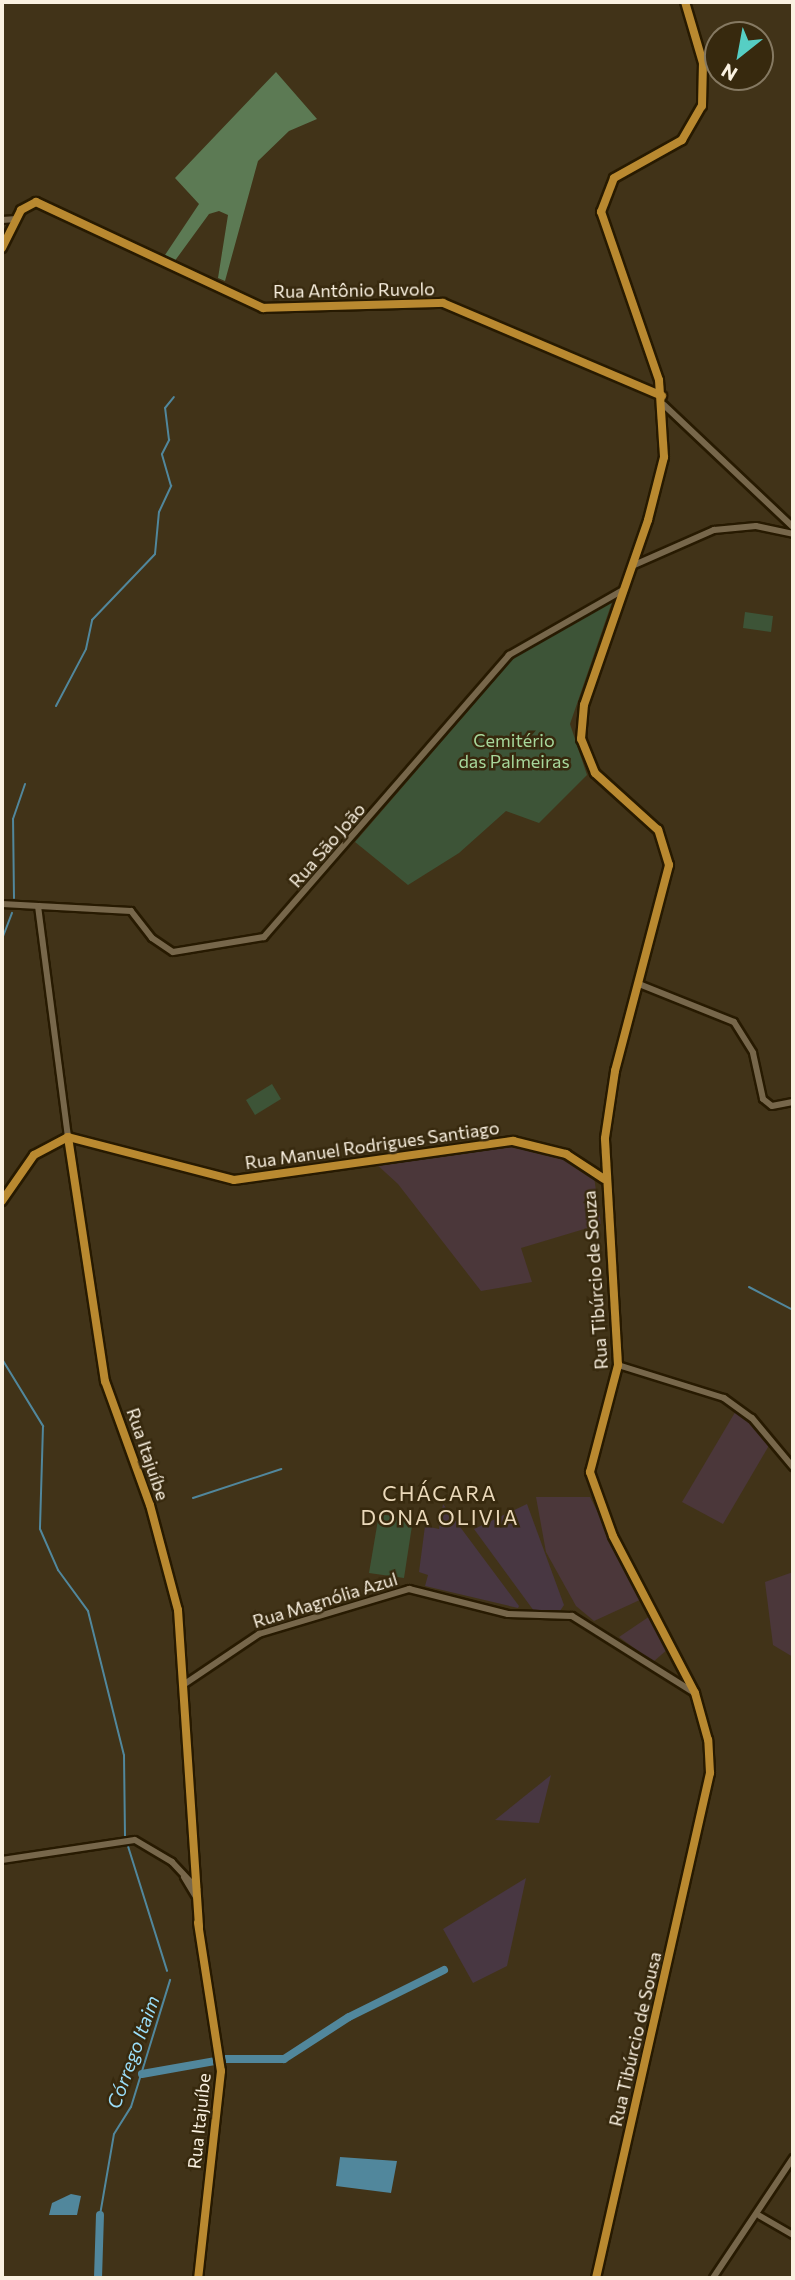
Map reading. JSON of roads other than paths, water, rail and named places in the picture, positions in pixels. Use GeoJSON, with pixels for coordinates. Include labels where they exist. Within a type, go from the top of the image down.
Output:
{"type":"FeatureCollection","features":[{"type":"Feature","properties":{"kind":"main road"},"geometry":{"type":"LineString","coordinates":[[663,400],[601,212],[614,178],[682,141],[699,114],[705,80],[685,2]]}},
{"type":"Feature","properties":{"kind":"main road","name":"Rua Antônio Ruvolo"},"geometry":{"type":"LineString","coordinates":[[18,219],[26,206],[41,204],[263,308],[451,306],[663,400]]}},
{"type":"Feature","properties":{"kind":"main road"},"geometry":{"type":"LineString","coordinates":[[2,248],[18,219]]}},
{"type":"Feature","properties":{"kind":"main road","name":"Rua Tibúrcio de Souza"},"geometry":{"type":"LineString","coordinates":[[663,400],[661,476],[580,728],[591,767],[658,830],[670,865],[613,1081],[604,1179],[618,1365],[592,1450],[591,1482],[695,1693],[709,1755],[705,1808]]}},
{"type":"Feature","properties":{"kind":"main road"},"geometry":{"type":"LineString","coordinates":[[2,1201],[34,1155],[68,1137]]}},
{"type":"Feature","properties":{"kind":"main road","name":"Rua Manuel Rodrigues Santiago"},"geometry":{"type":"LineString","coordinates":[[68,1137],[234,1180],[513,1141],[566,1154],[604,1179]]}},
{"type":"Feature","properties":{"kind":"main road","name":"Rua Itajuíbe"},"geometry":{"type":"LineString","coordinates":[[68,1137],[100,1356],[177,1602],[199,1927],[221,2073],[198,2278]]}},
{"type":"Feature","properties":{"kind":"main road","name":"Rua Tibúrcio de Sousa"},"geometry":{"type":"LineString","coordinates":[[596,2278],[705,1808]]}},
{"type":"Feature","properties":{"kind":"street"},"geometry":{"type":"LineString","coordinates":[[2,220],[18,219]]}},
{"type":"Feature","properties":{"kind":"street"},"geometry":{"type":"LineString","coordinates":[[663,400],[793,527]]}},
{"type":"Feature","properties":{"kind":"street"},"geometry":{"type":"LineString","coordinates":[[632,566],[714,530],[756,526],[793,534]]}},
{"type":"Feature","properties":{"kind":"street","name":"Rua São João"},"geometry":{"type":"LineString","coordinates":[[2,904],[131,911],[152,938],[173,952],[269,934],[509,655],[623,590]]}},
{"type":"Feature","properties":{"kind":"street","name":"Rua Itajuíbe"},"geometry":{"type":"LineString","coordinates":[[38,906],[42,915],[68,1137]]}},
{"type":"Feature","properties":{"kind":"street"},"geometry":{"type":"LineString","coordinates":[[42,915],[48,906]]}},
{"type":"Feature","properties":{"kind":"street"},"geometry":{"type":"LineString","coordinates":[[639,984],[734,1022],[753,1053],[763,1099],[772,1106],[793,1102]]}},
{"type":"Feature","properties":{"kind":"street"},"geometry":{"type":"LineString","coordinates":[[618,1365],[724,1398],[752,1418],[793,1467]]}},
{"type":"Feature","properties":{"kind":"street","name":"Rua Magnólia Azul"},"geometry":{"type":"LineString","coordinates":[[182,1685],[246,1639],[398,1591],[419,1589],[508,1614],[572,1616],[695,1693]]}},
{"type":"Feature","properties":{"kind":"street"},"geometry":{"type":"LineString","coordinates":[[2,1860],[124,1841],[148,1844],[182,1872],[196,1891]]}},
{"type":"Feature","properties":{"kind":"street"},"geometry":{"type":"LineString","coordinates":[[182,1872],[196,1891]]}},
{"type":"Feature","properties":{"kind":"street"},"geometry":{"type":"LineString","coordinates":[[713,2278],[760,2216],[793,2158]]}},
{"type":"Feature","properties":{"kind":"street"},"geometry":{"type":"LineString","coordinates":[[760,2216],[793,2235]]}},
{"type":"Feature","properties":{"kind":"water"},"geometry":{"type":"Polygon","coordinates":[[[340,2157],[397,2161],[391,2193],[336,2186],[340,2157]]]}},
{"type":"Feature","properties":{"kind":"water"},"geometry":{"type":"Polygon","coordinates":[[[71,2194],[81,2196],[77,2215],[49,2215],[52,2203],[71,2194]]]}},
{"type":"Feature","properties":{"kind":"waterway"},"geometry":{"type":"LineString","coordinates":[[56,706],[86,649],[92,620],[155,554],[159,512],[171,486],[162,454],[169,440],[165,408],[174,397]]}},
{"type":"Feature","properties":{"kind":"waterway"},"geometry":{"type":"LineString","coordinates":[[14,898],[13,819],[25,784]]}},
{"type":"Feature","properties":{"kind":"waterway"},"geometry":{"type":"LineString","coordinates":[[2,939],[12,913]]}},
{"type":"Feature","properties":{"kind":"waterway"},"geometry":{"type":"LineString","coordinates":[[749,1287],[793,1310]]}},
{"type":"Feature","properties":{"kind":"waterway"},"geometry":{"type":"LineString","coordinates":[[2,1359],[43,1426],[40,1529],[58,1570],[88,1611],[124,1755],[125,1838]]}},
{"type":"Feature","properties":{"kind":"waterway"},"geometry":{"type":"LineString","coordinates":[[193,1498],[281,1469]]}},
{"type":"Feature","properties":{"kind":"waterway"},"geometry":{"type":"LineString","coordinates":[[127,1843],[167,1971]]}},
{"type":"Feature","properties":{"kind":"waterway"},"geometry":{"type":"LineString","coordinates":[[142,2074],[226,2059],[284,2059],[349,2017],[444,1970]]}},
{"type":"Feature","properties":{"kind":"waterway","name":"Córrego Itaim"},"geometry":{"type":"LineString","coordinates":[[100,2215],[114,2134],[131,2107],[170,1980]]}},
{"type":"Feature","properties":{"kind":"waterway"},"geometry":{"type":"LineString","coordinates":[[98,2278],[100,2215]]}},
{"type":"Feature","properties":{"kind":"district","name":"CHÁCARA DONA OLIVIA"},"geometry":{"type":"Point","coordinates":[440,1505]}},
{"type":"Feature","properties":{"kind":"park label","name":"Cemitério das Palmeiras"},"geometry":{"type":"Point","coordinates":[514,751]}}]}
